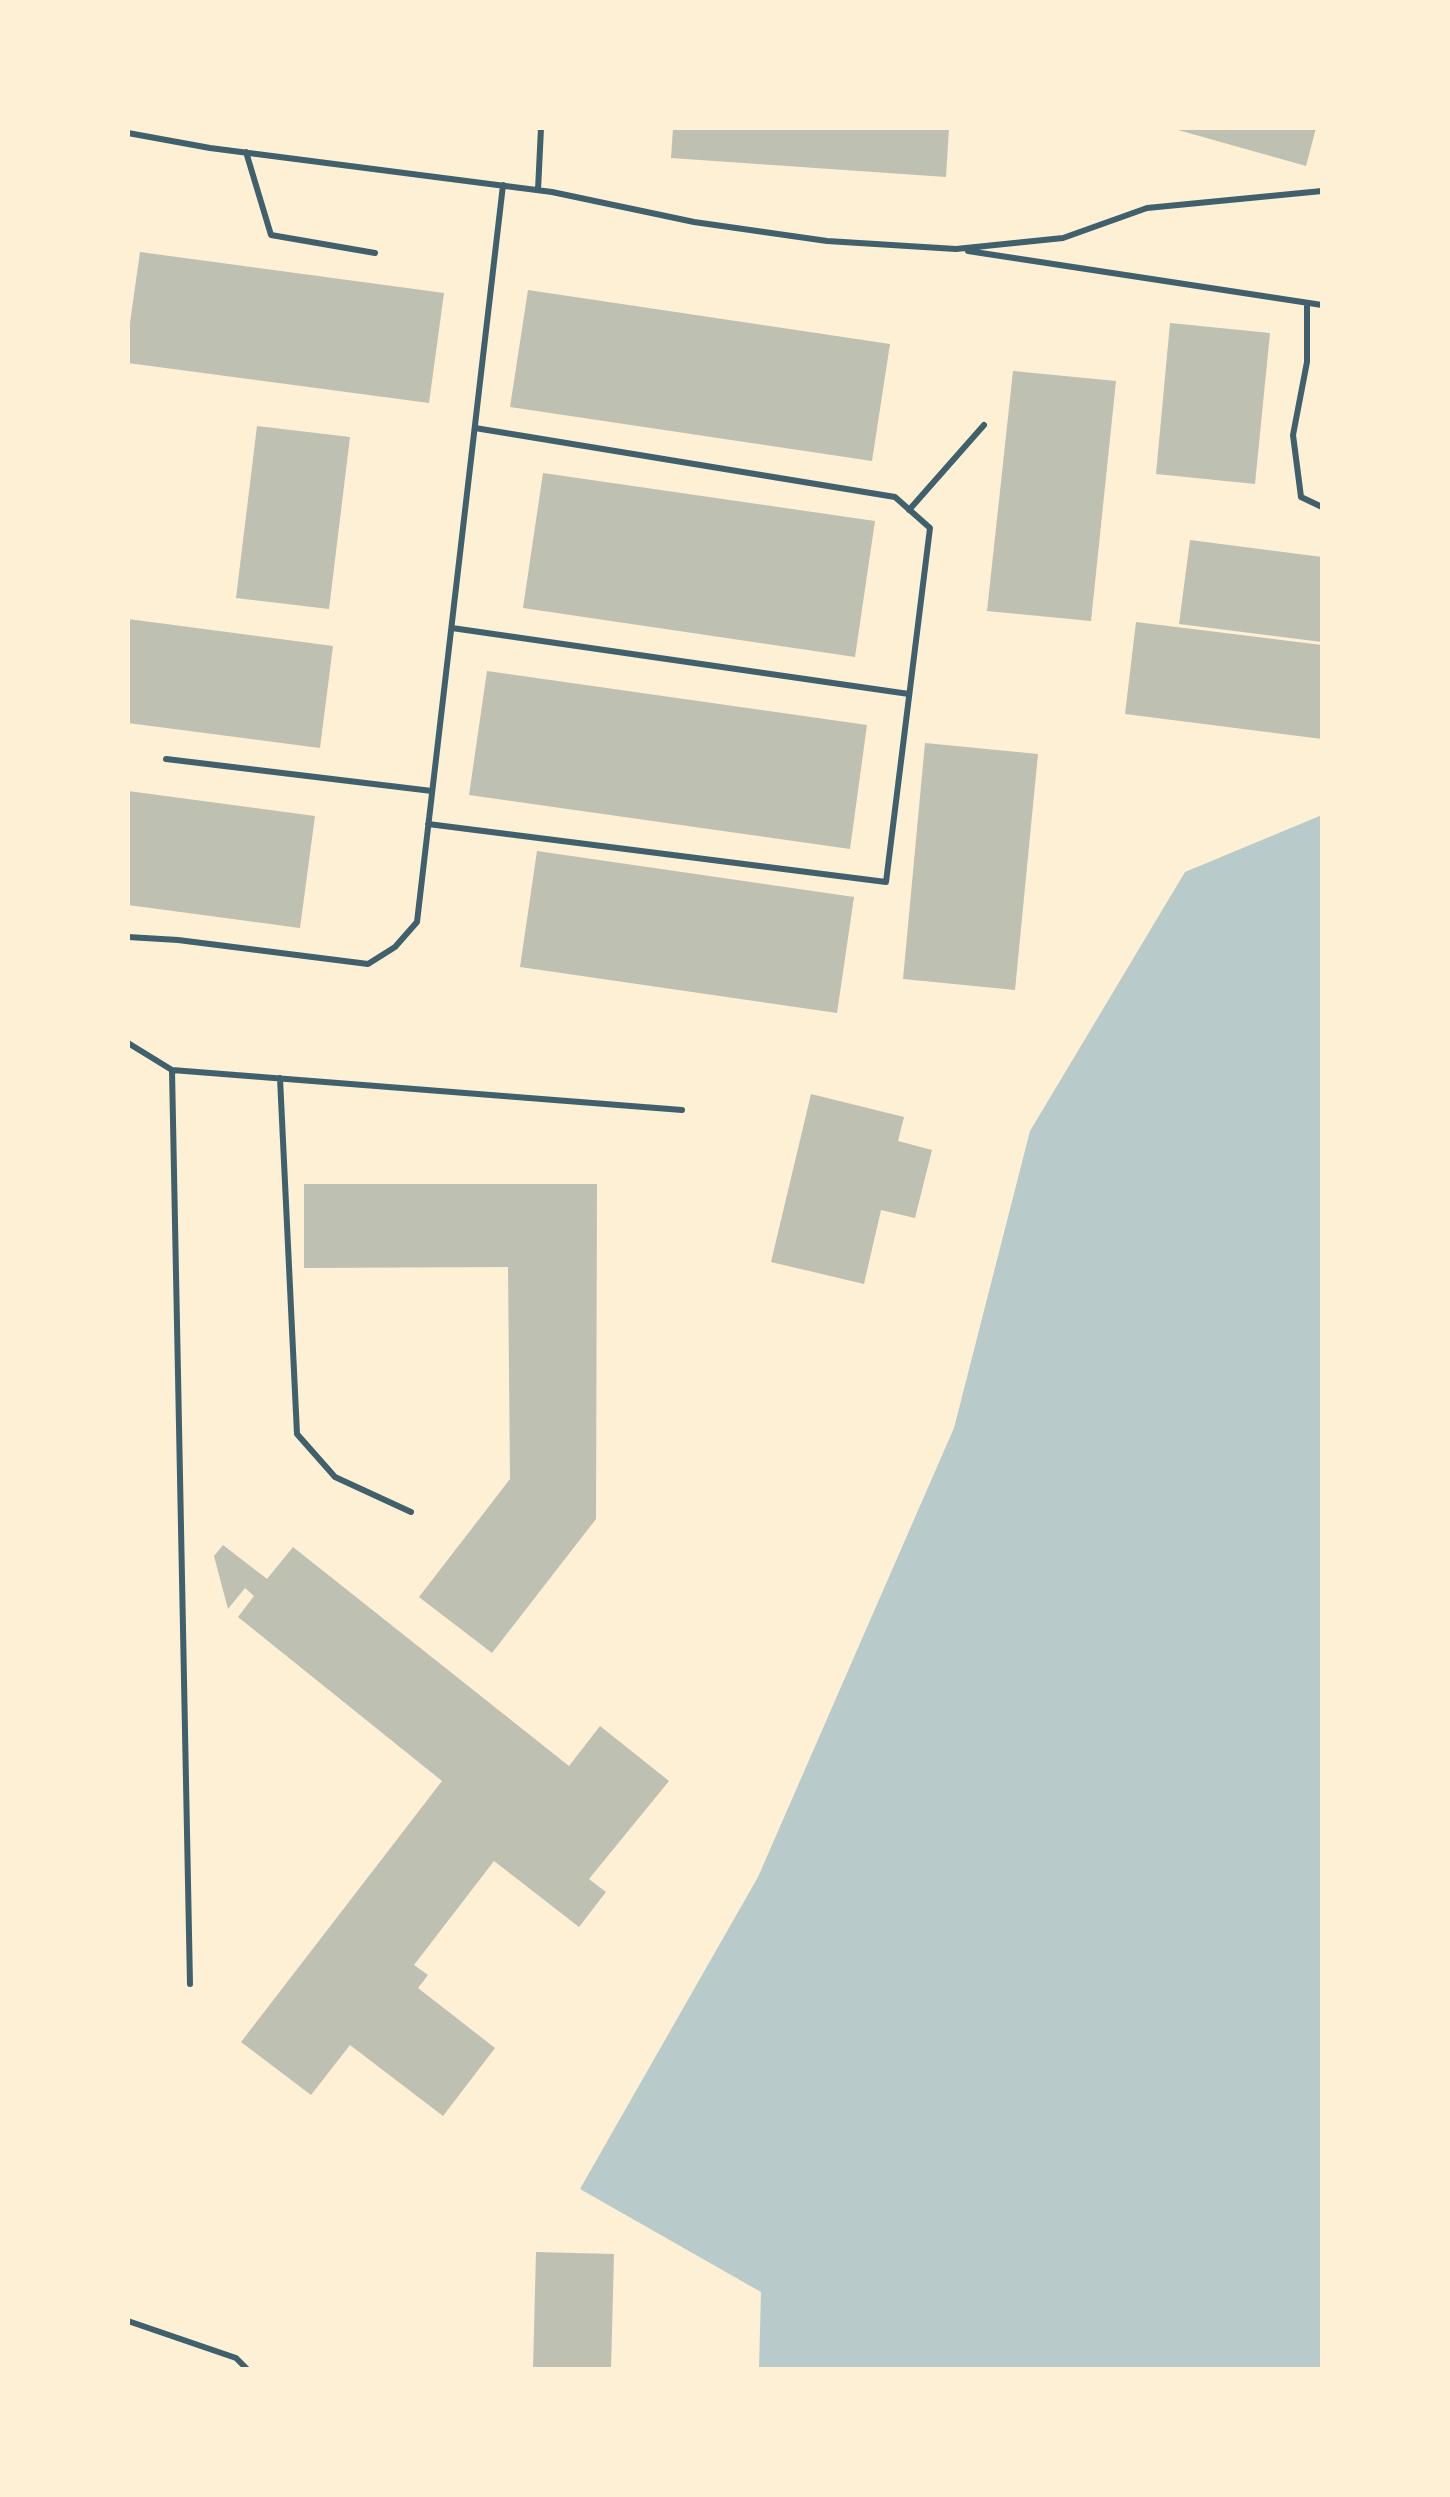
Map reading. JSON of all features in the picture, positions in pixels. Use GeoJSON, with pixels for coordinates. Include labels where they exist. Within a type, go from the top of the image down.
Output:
{"type":"FeatureCollection","features":[{"type":"Feature","properties":{"kind":"lane"},"geometry":{"type":"LineString","coordinates":[[538,190],[541,128]]}},
{"type":"Feature","properties":{"kind":"lane"},"geometry":{"type":"LineString","coordinates":[[128,133],[246,152],[538,190],[694,222],[812,239],[956,249],[1322,305]]}},
{"type":"Feature","properties":{"kind":"lane"},"geometry":{"type":"LineString","coordinates":[[246,152],[271,235],[375,253]]}},
{"type":"Feature","properties":{"kind":"lane"},"geometry":{"type":"LineString","coordinates":[[128,937],[178,940],[368,964],[395,947],[417,922],[503,185]]}},
{"type":"Feature","properties":{"kind":"lane"},"geometry":{"type":"LineString","coordinates":[[956,249],[1063,238],[1147,208],[1322,191]]}},
{"type":"Feature","properties":{"kind":"lane"},"geometry":{"type":"LineString","coordinates":[[1307,303],[1307,362],[1293,435],[1301,497],[1322,507]]}},
{"type":"Feature","properties":{"kind":"lane"},"geometry":{"type":"LineString","coordinates":[[909,510],[984,425]]}},
{"type":"Feature","properties":{"kind":"lane"},"geometry":{"type":"LineString","coordinates":[[428,824],[886,882],[930,528],[895,497],[475,428]]}},
{"type":"Feature","properties":{"kind":"lane"},"geometry":{"type":"LineString","coordinates":[[452,628],[909,694]]}},
{"type":"Feature","properties":{"kind":"lane"},"geometry":{"type":"LineString","coordinates":[[166,759],[432,791]]}},
{"type":"Feature","properties":{"kind":"lane"},"geometry":{"type":"LineString","coordinates":[[128,1043],[172,1070],[682,1110]]}},
{"type":"Feature","properties":{"kind":"lane"},"geometry":{"type":"LineString","coordinates":[[172,1070],[190,1984]]}},
{"type":"Feature","properties":{"kind":"lane"},"geometry":{"type":"LineString","coordinates":[[280,1078],[297,1434],[335,1477],[411,1512]]}},
{"type":"Feature","properties":{"kind":"lane"},"geometry":{"type":"LineString","coordinates":[[128,2321],[236,2358],[247,2369]]}},
{"type":"Feature","properties":{"kind":"shaded area"},"geometry":{"type":"Polygon","coordinates":[[[1322,815],[1322,2369],[759,2369],[761,2292],[580,2189],[758,1877],[954,1428],[1030,1131],[1185,872],[1322,815]]]}},
{"type":"Feature","properties":{"kind":"building"},"geometry":{"type":"Polygon","coordinates":[[[673,128],[949,128],[946,177],[671,158],[673,128]]]}},
{"type":"Feature","properties":{"kind":"building"},"geometry":{"type":"Polygon","coordinates":[[[1171,128],[1316,128],[1306,166],[1171,128]]]}},
{"type":"Feature","properties":{"kind":"building"},"geometry":{"type":"Polygon","coordinates":[[[140,252],[444,293],[429,403],[128,363],[128,337],[140,252]]]}},
{"type":"Feature","properties":{"kind":"building"},"geometry":{"type":"Polygon","coordinates":[[[528,290],[890,344],[872,461],[510,407],[528,290]]]}},
{"type":"Feature","properties":{"kind":"building"},"geometry":{"type":"Polygon","coordinates":[[[1170,323],[1270,333],[1255,484],[1156,474],[1170,323]]]}},
{"type":"Feature","properties":{"kind":"building"},"geometry":{"type":"Polygon","coordinates":[[[1013,371],[1116,381],[1091,621],[987,611],[1013,371]]]}},
{"type":"Feature","properties":{"kind":"building"},"geometry":{"type":"Polygon","coordinates":[[[257,426],[350,437],[329,609],[236,598],[257,426]]]}},
{"type":"Feature","properties":{"kind":"building"},"geometry":{"type":"Polygon","coordinates":[[[543,473],[875,521],[855,657],[523,608],[543,473]]]}},
{"type":"Feature","properties":{"kind":"building"},"geometry":{"type":"Polygon","coordinates":[[[1190,540],[1322,557],[1322,642],[1179,624],[1190,540]]]}},
{"type":"Feature","properties":{"kind":"building"},"geometry":{"type":"Polygon","coordinates":[[[128,619],[333,646],[320,748],[128,723],[128,619]]]}},
{"type":"Feature","properties":{"kind":"building"},"geometry":{"type":"Polygon","coordinates":[[[1136,622],[1322,645],[1322,739],[1125,714],[1136,622]]]}},
{"type":"Feature","properties":{"kind":"building"},"geometry":{"type":"Polygon","coordinates":[[[487,671],[867,725],[850,849],[469,795],[487,671]]]}},
{"type":"Feature","properties":{"kind":"building"},"geometry":{"type":"Polygon","coordinates":[[[925,743],[1038,754],[1015,990],[903,979],[925,743]]]}},
{"type":"Feature","properties":{"kind":"building"},"geometry":{"type":"Polygon","coordinates":[[[128,791],[315,816],[300,928],[128,905],[128,791]]]}},
{"type":"Feature","properties":{"kind":"building"},"geometry":{"type":"Polygon","coordinates":[[[537,851],[854,897],[837,1013],[520,967],[537,851]]]}},
{"type":"Feature","properties":{"kind":"building"},"geometry":{"type":"Polygon","coordinates":[[[811,1094],[904,1117],[898,1141],[932,1150],[915,1218],[881,1210],[864,1284],[771,1262],[811,1094]]]}},
{"type":"Feature","properties":{"kind":"building"},"geometry":{"type":"Polygon","coordinates":[[[304,1184],[597,1184],[596,1519],[492,1653],[419,1597],[510,1479],[508,1267],[304,1268],[304,1184]]]}},
{"type":"Feature","properties":{"kind":"building"},"geometry":{"type":"Polygon","coordinates":[[[223,1545],[267,1579],[293,1547],[569,1766],[600,1726],[669,1781],[589,1879],[606,1892],[579,1927],[494,1861],[414,1965],[428,1975],[418,1988],[495,2048],[443,2116],[350,2045],[311,2095],[241,2042],[442,1781],[238,1617],[254,1596],[245,1588],[228,1609],[214,1556],[223,1545]]]}},
{"type":"Feature","properties":{"kind":"building"},"geometry":{"type":"Polygon","coordinates":[[[536,2252],[614,2254],[611,2369],[533,2369],[536,2252]]]}}]}
